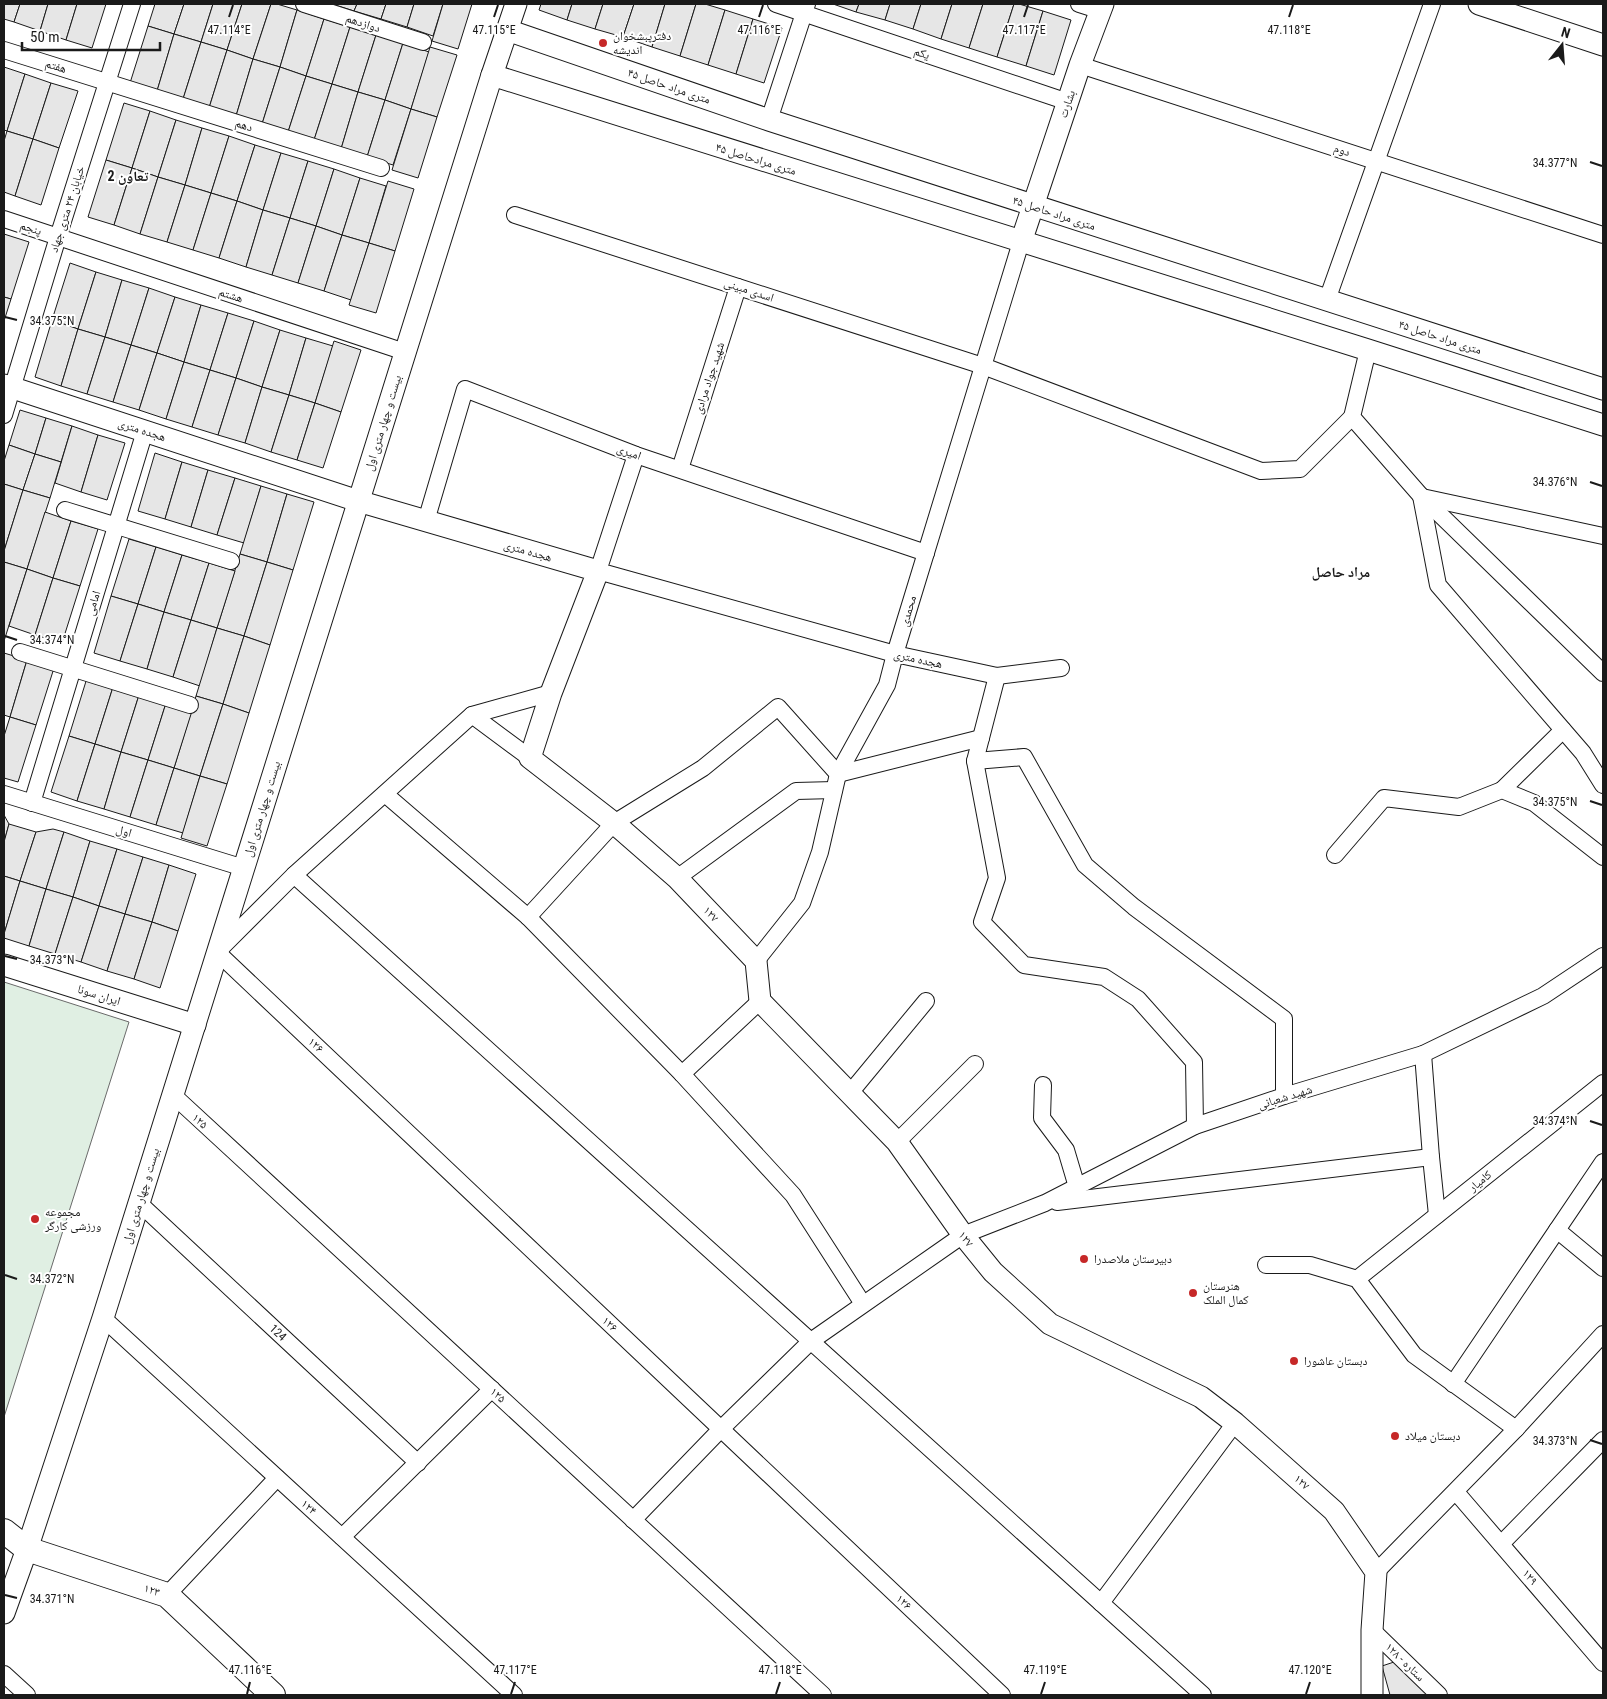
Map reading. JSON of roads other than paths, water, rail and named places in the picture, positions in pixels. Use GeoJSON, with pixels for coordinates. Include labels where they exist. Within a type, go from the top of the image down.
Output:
{"type":"FeatureCollection","features":[{"type":"Feature","properties":{"kind":"main road"},"geometry":{"type":"LineString","coordinates":[[4,1531],[27,1550]]}},
{"type":"Feature","properties":{"kind":"main road"},"geometry":{"type":"LineString","coordinates":[[4,1555],[27,1550]]}},
{"type":"Feature","properties":{"kind":"main road","name":"۱۲۳"},"geometry":{"type":"LineString","coordinates":[[27,1550],[167,1595],[273,1695]]}},
{"type":"Feature","properties":{"kind":"street","name":"خیابان ۲۴ متری جهاد"},"geometry":{"type":"LineString","coordinates":[[4,415],[8,386],[58,237],[132,4]]}},
{"type":"Feature","properties":{"kind":"street","name":"دوازدهم"},"geometry":{"type":"LineString","coordinates":[[304,4],[423,42]]}},
{"type":"Feature","properties":{"kind":"street","name":"بیست و چهار متری اول"},"geometry":{"type":"LineString","coordinates":[[4,1613],[27,1550],[103,1318],[358,501],[516,4]]}},
{"type":"Feature","properties":{"kind":"street","name":"یکم"},"geometry":{"type":"LineString","coordinates":[[776,4],[806,8],[1068,102]]}},
{"type":"Feature","properties":{"kind":"street"},"geometry":{"type":"LineString","coordinates":[[1079,4],[1102,7]]}},
{"type":"Feature","properties":{"kind":"street"},"geometry":{"type":"LineString","coordinates":[[1327,300],[1432,4]]}},
{"type":"Feature","properties":{"kind":"street"},"geometry":{"type":"LineString","coordinates":[[1479,4],[1603,44]]}},
{"type":"Feature","properties":{"kind":"street","name":"بشارت"},"geometry":{"type":"LineString","coordinates":[[1021,242],[1080,65],[1102,7]]}},
{"type":"Feature","properties":{"kind":"street"},"geometry":{"type":"LineString","coordinates":[[769,120],[806,8]]}},
{"type":"Feature","properties":{"kind":"street","name":"۴۵ متری مراد حاصل"},"geometry":{"type":"LineString","coordinates":[[507,30],[769,120],[1603,389]]}},
{"type":"Feature","properties":{"kind":"street","name":"هفتم"},"geometry":{"type":"LineString","coordinates":[[4,50],[108,82]]}},
{"type":"Feature","properties":{"kind":"street","name":"دوم"},"geometry":{"type":"LineString","coordinates":[[1080,65],[1603,235]]}},
{"type":"Feature","properties":{"kind":"street","name":"۴۵ متری مرادحاصل"},"geometry":{"type":"LineString","coordinates":[[492,75],[1021,242]]}},
{"type":"Feature","properties":{"kind":"street","name":"دهم"},"geometry":{"type":"LineString","coordinates":[[108,82],[381,168]]}},
{"type":"Feature","properties":{"kind":"street","name":"اسدی مبینی"},"geometry":{"type":"LineString","coordinates":[[515,215],[983,366],[1261,470],[1300,469],[1352,417]]}},
{"type":"Feature","properties":{"kind":"street","name":"پنجم"},"geometry":{"type":"LineString","coordinates":[[4,219],[58,237]]}},
{"type":"Feature","properties":{"kind":"street","name":"هشتم"},"geometry":{"type":"LineString","coordinates":[[58,237],[405,352]]}},
{"type":"Feature","properties":{"kind":"street"},"geometry":{"type":"LineString","coordinates":[[1021,242],[1368,350],[1603,426]]}},
{"type":"Feature","properties":{"kind":"street","name":"محمدی"},"geometry":{"type":"LineString","coordinates":[[756,961],[802,903],[820,852],[836,782],[887,685],[1021,242]]}},
{"type":"Feature","properties":{"kind":"street","name":"شهید جواد مرادی"},"geometry":{"type":"LineString","coordinates":[[680,469],[738,287]]}},
{"type":"Feature","properties":{"kind":"street"},"geometry":{"type":"LineString","coordinates":[[1368,350],[1352,417],[1421,496],[1603,673]]}},
{"type":"Feature","properties":{"kind":"street","name":"هجده متری"},"geometry":{"type":"LineString","coordinates":[[8,386],[358,501],[598,571],[895,654],[997,676],[1061,668]]}},
{"type":"Feature","properties":{"kind":"street","name":"امیری"},"geometry":{"type":"LineString","coordinates":[[426,521],[465,389],[636,454],[926,553]]}},
{"type":"Feature","properties":{"kind":"street","name":"امامی"},"geometry":{"type":"LineString","coordinates":[[32,803],[145,431]]}},
{"type":"Feature","properties":{"kind":"street"},"geometry":{"type":"LineString","coordinates":[[472,715],[530,758],[551,692],[598,571],[636,454]]}},
{"type":"Feature","properties":{"kind":"street"},"geometry":{"type":"LineString","coordinates":[[1421,496],[1603,536]]}},
{"type":"Feature","properties":{"kind":"street"},"geometry":{"type":"LineString","coordinates":[[1421,496],[1438,585],[1583,753],[1603,785]]}},
{"type":"Feature","properties":{"kind":"street"},"geometry":{"type":"LineString","coordinates":[[65,510],[231,561]]}},
{"type":"Feature","properties":{"kind":"street"},"geometry":{"type":"LineString","coordinates":[[20,652],[190,705]]}},
{"type":"Feature","properties":{"kind":"street"},"geometry":{"type":"LineString","coordinates":[[997,676],[975,760],[997,878],[982,922],[1024,965],[1104,978],[1138,999],[1194,1062],[1195,1126]]}},
{"type":"Feature","properties":{"kind":"street"},"geometry":{"type":"LineString","coordinates":[[217,952],[294,875],[472,715],[551,692]]}},
{"type":"Feature","properties":{"kind":"street"},"geometry":{"type":"LineString","coordinates":[[528,917],[614,823],[703,768],[778,707],[836,782]]}},
{"type":"Feature","properties":{"kind":"street"},"geometry":{"type":"LineString","coordinates":[[1335,856],[1384,798],[1459,807],[1502,790],[1563,730]]}},
{"type":"Feature","properties":{"kind":"street"},"geometry":{"type":"LineString","coordinates":[[677,878],[796,791],[836,782],[981,738]]}},
{"type":"Feature","properties":{"kind":"street"},"geometry":{"type":"LineString","coordinates":[[975,760],[1024,757],[1086,865],[1134,908],[1284,1019],[1284,1096]]}},
{"type":"Feature","properties":{"kind":"street","name":"۱۲۷"},"geometry":{"type":"LineString","coordinates":[[530,758],[614,823],[677,878],[756,961]]}},
{"type":"Feature","properties":{"kind":"street"},"geometry":{"type":"LineString","coordinates":[[1502,790],[1534,803],[1603,857]]}},
{"type":"Feature","properties":{"kind":"street","name":"اول"},"geometry":{"type":"LineString","coordinates":[[4,794],[244,868]]}},
{"type":"Feature","properties":{"kind":"street"},"geometry":{"type":"LineString","coordinates":[[385,794],[528,917],[682,1074],[793,1195],[863,1304]]}},
{"type":"Feature","properties":{"kind":"street"},"geometry":{"type":"LineString","coordinates":[[294,875],[1203,1695]]}},
{"type":"Feature","properties":{"kind":"street","name":"۱۲۶"},"geometry":{"type":"LineString","coordinates":[[217,952],[1002,1695]]}},
{"type":"Feature","properties":{"kind":"street","name":"شهید شعبانی"},"geometry":{"type":"LineString","coordinates":[[633,1520],[721,1429],[811,1341],[963,1235],[1045,1203],[1195,1126],[1284,1096],[1423,1054],[1544,996],[1603,956]]}},
{"type":"Feature","properties":{"kind":"street"},"geometry":{"type":"LineString","coordinates":[[682,1074],[760,1001],[756,961]]}},
{"type":"Feature","properties":{"kind":"street","name":"ایران سونا"},"geometry":{"type":"LineString","coordinates":[[4,964],[195,1025]]}},
{"type":"Feature","properties":{"kind":"street","name":"۱۲۷"},"geometry":{"type":"LineString","coordinates":[[760,1001],[897,1142],[963,1235],[993,1272],[1050,1324],[1201,1397],[1235,1423],[1334,1511],[1376,1572]]}},
{"type":"Feature","properties":{"kind":"street"},"geometry":{"type":"LineString","coordinates":[[850,1093],[926,1001]]}},
{"type":"Feature","properties":{"kind":"street"},"geometry":{"type":"LineString","coordinates":[[1423,1054],[1437,1215]]}},
{"type":"Feature","properties":{"kind":"street"},"geometry":{"type":"LineString","coordinates":[[897,1142],[975,1064]]}},
{"type":"Feature","properties":{"kind":"street","name":"کامیار"},"geometry":{"type":"LineString","coordinates":[[1358,1278],[1603,1083]]}},
{"type":"Feature","properties":{"kind":"street"},"geometry":{"type":"LineString","coordinates":[[1043,1085],[1042,1118],[1066,1150],[1077,1187]]}},
{"type":"Feature","properties":{"kind":"street","name":"۱۲۵"},"geometry":{"type":"LineString","coordinates":[[173,1095],[823,1695]]}},
{"type":"Feature","properties":{"kind":"street"},"geometry":{"type":"LineString","coordinates":[[1045,1203],[1431,1156]]}},
{"type":"Feature","properties":{"kind":"street"},"geometry":{"type":"LineString","coordinates":[[1454,1384],[1603,1162]]}},
{"type":"Feature","properties":{"kind":"street","name":"124"},"geometry":{"type":"LineString","coordinates":[[139,1203],[418,1463]]}},
{"type":"Feature","properties":{"kind":"street"},"geometry":{"type":"LineString","coordinates":[[1557,1230],[1603,1268]]}},
{"type":"Feature","properties":{"kind":"street"},"geometry":{"type":"LineString","coordinates":[[1266,1265],[1310,1265],[1358,1278],[1414,1356],[1516,1429]]}},
{"type":"Feature","properties":{"kind":"street","name":"۱۲۴"},"geometry":{"type":"LineString","coordinates":[[103,1318],[514,1695]]}},
{"type":"Feature","properties":{"kind":"street"},"geometry":{"type":"LineString","coordinates":[[1372,1695],[1372,1630],[1376,1572],[1456,1492],[1603,1334]]}},
{"type":"Feature","properties":{"kind":"street"},"geometry":{"type":"LineString","coordinates":[[342,1538],[492,1389]]}},
{"type":"Feature","properties":{"kind":"street"},"geometry":{"type":"LineString","coordinates":[[1101,1604],[1235,1423]]}},
{"type":"Feature","properties":{"kind":"street"},"geometry":{"type":"LineString","coordinates":[[1501,1544],[1603,1440]]}},
{"type":"Feature","properties":{"kind":"street"},"geometry":{"type":"LineString","coordinates":[[167,1595],[277,1478]]}},
{"type":"Feature","properties":{"kind":"street","name":"۱۲۹"},"geometry":{"type":"LineString","coordinates":[[1456,1492],[1603,1663]]}},
{"type":"Feature","properties":{"kind":"street","name":"۱۲۸ - ستاره"},"geometry":{"type":"LineString","coordinates":[[1372,1630],[1439,1695]]}},
{"type":"Feature","properties":{"kind":"street"},"geometry":{"type":"LineString","coordinates":[[4,1674],[27,1695]]}},
{"type":"Feature","properties":{"kind":"place","name":"دفترپبشخوان اندیشه"},"geometry":{"type":"Point","coordinates":[603,43]}},
{"type":"Feature","properties":{"kind":"place","name":"مجموعه ورزشی کارگر"},"geometry":{"type":"Point","coordinates":[35,1219]}},
{"type":"Feature","properties":{"kind":"place","name":"دبیرستان ملاصدرا"},"geometry":{"type":"Point","coordinates":[1084,1259]}},
{"type":"Feature","properties":{"kind":"place","name":"هنرستان کمال الملک"},"geometry":{"type":"Point","coordinates":[1193,1293]}},
{"type":"Feature","properties":{"kind":"place","name":"دبستان عاشورا"},"geometry":{"type":"Point","coordinates":[1294,1361]}},
{"type":"Feature","properties":{"kind":"place","name":"دبستان میلاد"},"geometry":{"type":"Point","coordinates":[1395,1436]}},
{"type":"Feature","properties":{"kind":"district","name":"تعاون 2"},"geometry":{"type":"Point","coordinates":[128,176]}},
{"type":"Feature","properties":{"kind":"district","name":"مراد حاصل"},"geometry":{"type":"Point","coordinates":[1341,572]}}]}
